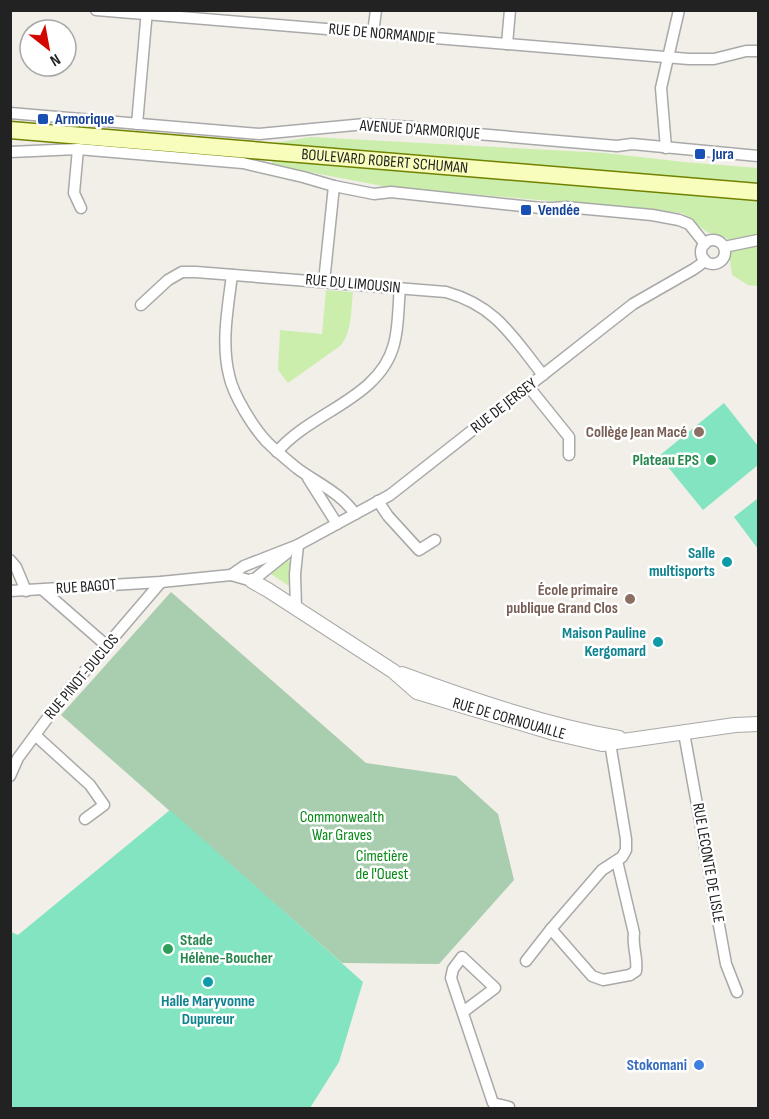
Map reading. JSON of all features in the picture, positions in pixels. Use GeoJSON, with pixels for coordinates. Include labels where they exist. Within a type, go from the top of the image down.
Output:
{"type":"FeatureCollection","features":[{"type":"Feature","properties":{"kind":"main road","name":"BOULEVARD ROBERT SCHUMAN"},"geometry":{"type":"LineString","coordinates":[[10,130],[759,192]]}},
{"type":"Feature","properties":{"kind":"street","name":"RUE DE NORMANDIE"},"geometry":{"type":"LineString","coordinates":[[96,10],[701,60],[746,51],[759,51]]}},
{"type":"Feature","properties":{"kind":"street"},"geometry":{"type":"LineString","coordinates":[[374,33],[376,10]]}},
{"type":"Feature","properties":{"kind":"street"},"geometry":{"type":"LineString","coordinates":[[507,44],[510,10]]}},
{"type":"Feature","properties":{"kind":"street"},"geometry":{"type":"LineString","coordinates":[[666,148],[661,88],[679,10]]}},
{"type":"Feature","properties":{"kind":"street"},"geometry":{"type":"LineString","coordinates":[[138,124],[147,13]]}},
{"type":"Feature","properties":{"kind":"street","name":"AVENUE D'ARMORIQUE"},"geometry":{"type":"LineString","coordinates":[[10,113],[259,134],[365,124],[759,156]]}},
{"type":"Feature","properties":{"kind":"street"},"geometry":{"type":"LineString","coordinates":[[78,149],[74,193],[81,208]]}},
{"type":"Feature","properties":{"kind":"street"},"geometry":{"type":"LineString","coordinates":[[10,152],[78,149],[243,163],[374,194],[391,192],[488,203],[652,215],[689,224],[705,243]]}},
{"type":"Feature","properties":{"kind":"street"},"geometry":{"type":"LineString","coordinates":[[324,282],[334,186]]}},
{"type":"Feature","properties":{"kind":"street"},"geometry":{"type":"LineString","coordinates":[[716,240],[720,242],[725,251],[723,258],[711,263],[704,259],[702,253],[705,243],[716,240]]}},
{"type":"Feature","properties":{"kind":"street"},"geometry":{"type":"LineString","coordinates":[[724,247],[759,240]]}},
{"type":"Feature","properties":{"kind":"street","name":"RUE DE JERSEY"},"geometry":{"type":"LineString","coordinates":[[231,575],[244,566],[298,545],[390,495],[633,304],[701,264],[704,259]]}},
{"type":"Feature","properties":{"kind":"street","name":"RUE DU LIMOUSIN"},"geometry":{"type":"LineString","coordinates":[[141,305],[168,280],[182,272],[446,292],[473,302],[488,311],[502,324],[543,375]]}},
{"type":"Feature","properties":{"kind":"street"},"geometry":{"type":"LineString","coordinates":[[232,274],[226,352],[229,375],[243,408],[264,439],[277,452],[326,487],[355,514]]}},
{"type":"Feature","properties":{"kind":"street"},"geometry":{"type":"LineString","coordinates":[[277,452],[287,439],[360,392],[374,380],[390,356],[394,343],[400,288]]}},
{"type":"Feature","properties":{"kind":"street"},"geometry":{"type":"LineString","coordinates":[[528,386],[569,437],[569,455]]}},
{"type":"Feature","properties":{"kind":"street"},"geometry":{"type":"LineString","coordinates":[[307,475],[336,524]]}},
{"type":"Feature","properties":{"kind":"street"},"geometry":{"type":"LineString","coordinates":[[378,501],[388,516],[419,550],[435,540]]}},
{"type":"Feature","properties":{"kind":"street"},"geometry":{"type":"LineString","coordinates":[[296,608],[295,574],[298,545]]}},
{"type":"Feature","properties":{"kind":"street","name":"RUE DE JERSEY"},"geometry":{"type":"LineString","coordinates":[[160,582],[231,575],[252,581],[298,545]]}},
{"type":"Feature","properties":{"kind":"street"},"geometry":{"type":"LineString","coordinates":[[10,560],[26,591]]}},
{"type":"Feature","properties":{"kind":"street","name":"RUE DE CORNOUAILLE"},"geometry":{"type":"LineString","coordinates":[[252,581],[393,671],[417,692],[554,733],[602,744],[735,725],[759,724]]}},
{"type":"Feature","properties":{"kind":"street","name":"RUE BAGOT"},"geometry":{"type":"LineString","coordinates":[[10,591],[160,582]]}},
{"type":"Feature","properties":{"kind":"street","name":"RUE PINOT-DUCLOS"},"geometry":{"type":"LineString","coordinates":[[10,776],[18,758],[66,693],[160,582]]}},
{"type":"Feature","properties":{"kind":"street"},"geometry":{"type":"LineString","coordinates":[[43,590],[107,646]]}},
{"type":"Feature","properties":{"kind":"street","name":"RUE DE CORNOUAILLE"},"geometry":{"type":"LineString","coordinates":[[393,671],[471,699],[556,724],[633,741]]}},
{"type":"Feature","properties":{"kind":"street","name":"RUE LECONTE DE LISLE"},"geometry":{"type":"LineString","coordinates":[[684,733],[726,964],[737,992]]}},
{"type":"Feature","properties":{"kind":"street"},"geometry":{"type":"LineString","coordinates":[[35,735],[90,785],[104,805],[85,819]]}},
{"type":"Feature","properties":{"kind":"street"},"geometry":{"type":"LineString","coordinates":[[526,961],[550,929],[602,870],[622,857],[626,850],[610,743]]}},
{"type":"Feature","properties":{"kind":"street"},"geometry":{"type":"LineString","coordinates":[[550,929],[560,937],[592,976],[603,980],[630,975],[636,971],[634,933],[617,861]]}},
{"type":"Feature","properties":{"kind":"street"},"geometry":{"type":"LineString","coordinates":[[463,1012],[495,988],[462,957],[453,969],[451,978],[494,1106],[509,1108]]}},
{"type":"Feature","properties":{"kind":"green space"},"geometry":{"type":"Polygon","coordinates":[[[311,137],[605,153],[758,168],[758,286],[748,285],[732,275],[727,238],[707,232],[682,213],[383,186],[272,165],[274,143],[311,137]]]}},
{"type":"Feature","properties":{"kind":"green space"},"geometry":{"type":"Polygon","coordinates":[[[326,290],[353,292],[347,335],[340,346],[288,383],[278,370],[280,330],[322,334],[326,290]]]}},
{"type":"Feature","properties":{"kind":"green space","name":"Plateau EPS"},"geometry":{"type":"Polygon","coordinates":[[[724,403],[758,446],[758,465],[703,510],[659,456],[724,403]]]}},
{"type":"Feature","properties":{"kind":"green space"},"geometry":{"type":"Polygon","coordinates":[[[757,499],[758,502],[758,549],[734,517],[757,499]]]}},
{"type":"Feature","properties":{"kind":"green space"},"geometry":{"type":"Polygon","coordinates":[[[287,560],[291,562],[289,586],[271,574],[287,560]]]}},
{"type":"Feature","properties":{"kind":"green space","name":"Cimetière de l'Ouest"},"geometry":{"type":"Polygon","coordinates":[[[171,592],[366,763],[456,776],[498,814],[514,880],[439,964],[342,963],[61,715],[171,592]]]}},
{"type":"Feature","properties":{"kind":"green space","name":"Stade Hélène-Boucher"},"geometry":{"type":"Polygon","coordinates":[[[170,810],[363,982],[339,1062],[310,1108],[11,1108],[11,932],[18,935],[170,810]]]}},
{"type":"Feature","properties":{"kind":"place","name":"Armorique"},"geometry":{"type":"Point","coordinates":[43,119]}},
{"type":"Feature","properties":{"kind":"place","name":"Jura"},"geometry":{"type":"Point","coordinates":[700,154]}},
{"type":"Feature","properties":{"kind":"place","name":"Vendée"},"geometry":{"type":"Point","coordinates":[526,210]}},
{"type":"Feature","properties":{"kind":"place","name":"Collège Jean Macé"},"geometry":{"type":"Point","coordinates":[699,432]}},
{"type":"Feature","properties":{"kind":"place","name":"Plateau EPS"},"geometry":{"type":"Point","coordinates":[711,460]}},
{"type":"Feature","properties":{"kind":"place","name":"Salle multisports"},"geometry":{"type":"Point","coordinates":[727,562]}},
{"type":"Feature","properties":{"kind":"place","name":"École primaire publique Grand Clos"},"geometry":{"type":"Point","coordinates":[630,599]}},
{"type":"Feature","properties":{"kind":"place","name":"Maison Pauline Kergomard"},"geometry":{"type":"Point","coordinates":[658,642]}},
{"type":"Feature","properties":{"kind":"place","name":"Stade Hélène-Boucher"},"geometry":{"type":"Point","coordinates":[168,949]}},
{"type":"Feature","properties":{"kind":"place","name":"Halle Maryvonne Dupureur"},"geometry":{"type":"Point","coordinates":[208,982]}},
{"type":"Feature","properties":{"kind":"place","name":"Stokomani"},"geometry":{"type":"Point","coordinates":[699,1065]}},
{"type":"Feature","properties":{"kind":"park label","name":"Commonwealth War Graves"},"geometry":{"type":"Point","coordinates":[342,826]}}]}
